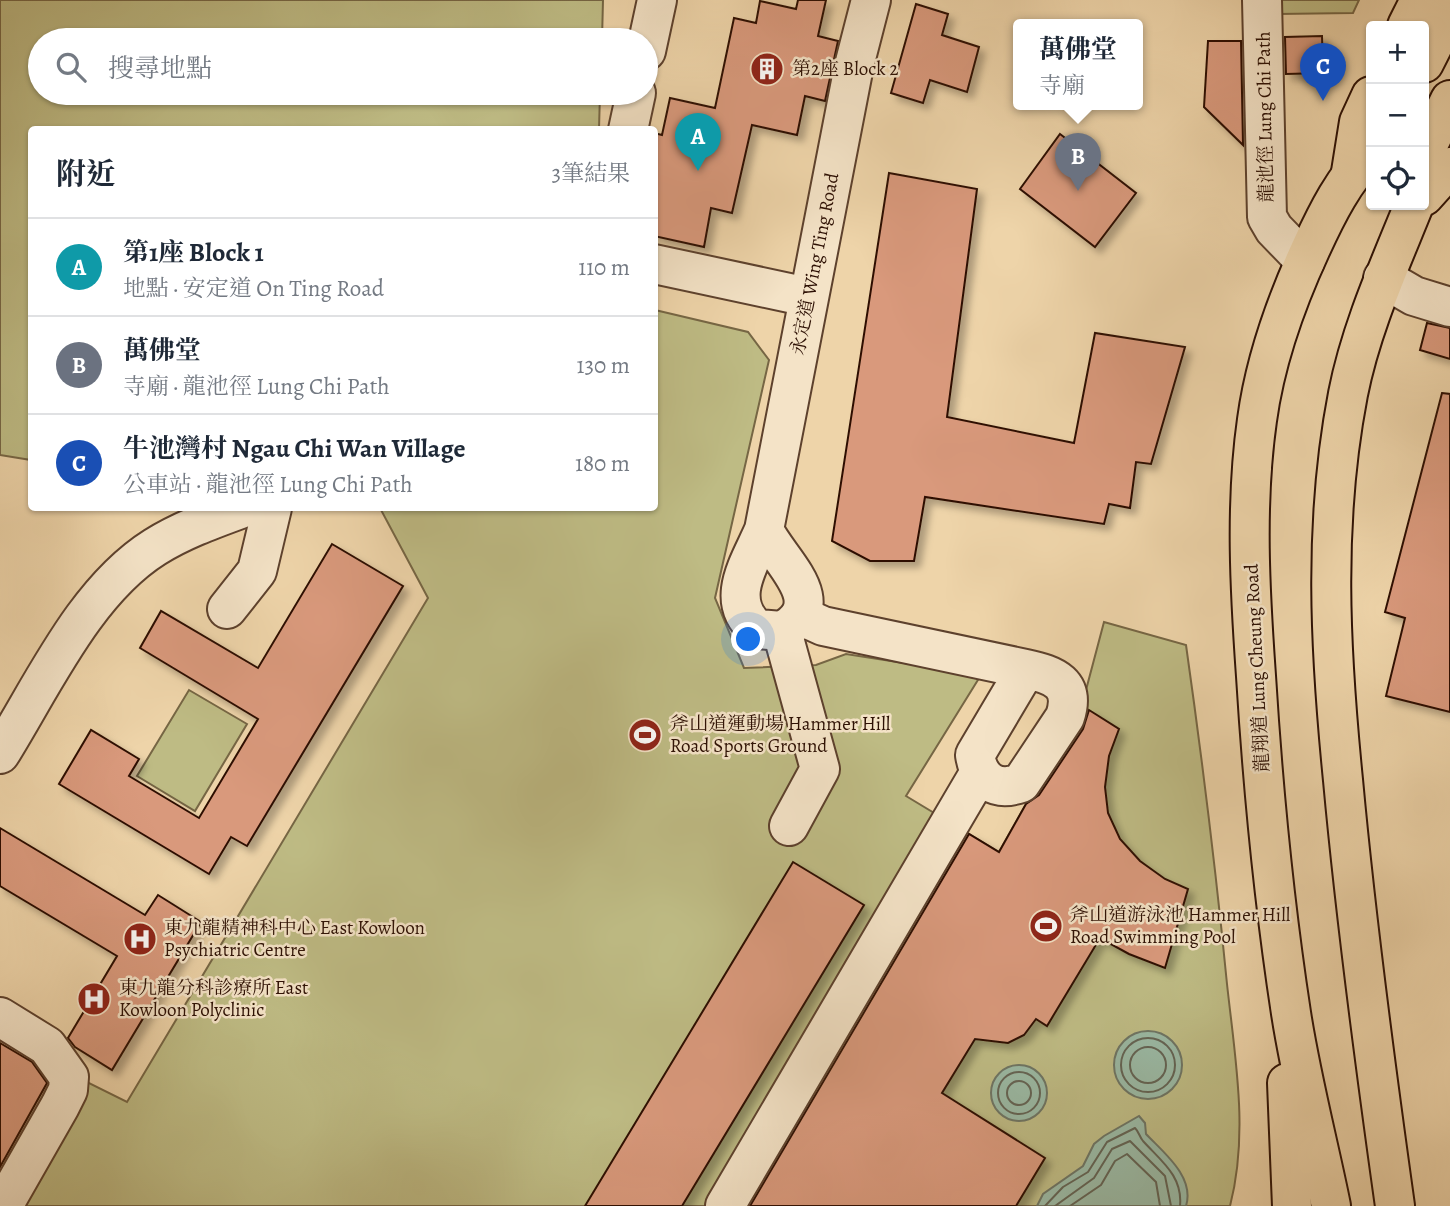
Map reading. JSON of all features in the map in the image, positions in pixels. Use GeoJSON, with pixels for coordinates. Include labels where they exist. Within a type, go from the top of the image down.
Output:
{"type":"FeatureCollection","features":[{"type":"Feature","properties":{"kind":"highway"},"geometry":{"type":"LineString","coordinates":[[1410,21],[1420,0]]}},
{"type":"Feature","properties":{"kind":"highway"},"geometry":{"type":"LineString","coordinates":[[1429,53],[1450,12]]}},
{"type":"Feature","properties":{"kind":"highway"},"geometry":{"type":"LineString","coordinates":[[1427,147],[1450,100]]}},
{"type":"Feature","properties":{"kind":"highway","name":"龍翔道 Lung Cheung Road"},"geometry":{"type":"LineString","coordinates":[[1331,1206],[1291,1014],[1260,752],[1251,583],[1252,489],[1257,418],[1270,356],[1305,261],[1361,162],[1359,122],[1366,107]]}},
{"type":"Feature","properties":{"kind":"highway"},"geometry":{"type":"LineString","coordinates":[[1429,190],[1450,167]]}},
{"type":"Feature","properties":{"kind":"highway"},"geometry":{"type":"LineString","coordinates":[[1395,1206],[1370,1032],[1347,827],[1331,641],[1329,579],[1330,535],[1346,405],[1358,353],[1383,278],[1414,210]]}},
{"type":"Feature","properties":{"kind":"highway"},"geometry":{"type":"LineString","coordinates":[[1291,1014],[1286,1078],[1292,1206]]}},
{"type":"Feature","properties":{"kind":"street"},"geometry":{"type":"LineString","coordinates":[[651,28],[657,0]]}},
{"type":"Feature","properties":{"kind":"street","name":"永定道 Wing Ting Road"},"geometry":{"type":"LineString","coordinates":[[871,0],[854,66],[764,530],[743,579],[740,608],[757,629],[804,625],[1049,674],[1060,681],[1067,692],[1069,705],[1065,716],[1021,783],[1009,788],[995,786],[980,772]]}},
{"type":"Feature","properties":{"kind":"street","name":"龍池徑 Lung Chi Path"},"geometry":{"type":"LineString","coordinates":[[1262,0],[1267,217],[1274,229],[1305,261]]}},
{"type":"Feature","properties":{"kind":"street"},"geometry":{"type":"LineString","coordinates":[[629,126],[633,105]]}},
{"type":"Feature","properties":{"kind":"street"},"geometry":{"type":"LineString","coordinates":[[658,265],[808,297]]}},
{"type":"Feature","properties":{"kind":"street"},"geometry":{"type":"LineString","coordinates":[[1383,278],[1414,296],[1450,307]]}},
{"type":"Feature","properties":{"kind":"street"},"geometry":{"type":"LineString","coordinates":[[0,754],[86,613],[106,589],[154,547],[181,532],[235,511]]}},
{"type":"Feature","properties":{"kind":"street"},"geometry":{"type":"LineString","coordinates":[[227,609],[257,571],[271,511]]}},
{"type":"Feature","properties":{"kind":"street"},"geometry":{"type":"LineString","coordinates":[[764,530],[773,548],[803,590],[804,625],[820,769],[789,826]]}},
{"type":"Feature","properties":{"kind":"street"},"geometry":{"type":"LineString","coordinates":[[725,1206],[980,772],[975,755],[979,744],[1026,669]]}},
{"type":"Feature","properties":{"kind":"street"},"geometry":{"type":"LineString","coordinates":[[0,1017],[47,1046],[69,1077],[68,1090],[60,1106],[3,1206]]}},
{"type":"Feature","properties":{"kind":"shaded area"},"geometry":{"type":"Polygon","coordinates":[[[0,0],[603,0],[602,28],[28,28],[28,105],[600,105],[599,126],[28,126],[28,460],[0,455],[0,0]]]}},
{"type":"Feature","properties":{"kind":"shaded area"},"geometry":{"type":"Polygon","coordinates":[[[1278,0],[1359,0],[1353,13],[1278,14],[1278,0]]]}},
{"type":"Feature","properties":{"kind":"shaded area","name":"斧山道運動場 Hammer Hill Road Sports Ground"},"geometry":{"type":"Polygon","coordinates":[[[658,311],[748,332],[769,360],[715,598],[744,668],[816,665],[846,654],[981,675],[906,796],[999,852],[1082,705],[1104,622],[1186,645],[1239,1095],[1239,1151],[1230,1206],[15,1206],[87,1082],[127,1102],[428,598],[382,511],[658,511],[658,311]]]}},
{"type":"Feature","properties":{"kind":"shaded area"},"geometry":{"type":"Polygon","coordinates":[[[189,690],[247,724],[195,811],[137,776],[189,690]]]}},
{"type":"Feature","properties":{"kind":"water"},"geometry":{"type":"Polygon","coordinates":[[[1148,1031],[1161,1034],[1172,1041],[1179,1052],[1182,1065],[1179,1078],[1172,1089],[1161,1096],[1148,1099],[1135,1096],[1124,1089],[1117,1078],[1114,1065],[1117,1052],[1124,1041],[1135,1034],[1148,1031]]]}},
{"type":"Feature","properties":{"kind":"water"},"geometry":{"type":"Polygon","coordinates":[[[1019,1065],[1030,1067],[1039,1073],[1045,1082],[1045,1104],[1039,1113],[1030,1119],[1019,1121],[1008,1119],[999,1113],[993,1104],[991,1093],[993,1082],[999,1073],[1008,1067],[1019,1065]]]}},
{"type":"Feature","properties":{"kind":"water"},"geometry":{"type":"Polygon","coordinates":[[[1139,1116],[1145,1123],[1146,1134],[1169,1157],[1182,1175],[1188,1195],[1186,1206],[1037,1206],[1043,1194],[1083,1166],[1094,1144],[1139,1116]]]}},
{"type":"Feature","properties":{"kind":"building"},"geometry":{"type":"Polygon","coordinates":[[[798,0],[826,0],[818,36],[838,41],[825,101],[805,96],[797,135],[752,125],[732,213],[711,208],[704,247],[658,237],[658,134],[662,135],[670,98],[715,108],[734,18],[756,23],[760,1],[796,9],[798,0]]]}},
{"type":"Feature","properties":{"kind":"building"},"geometry":{"type":"Polygon","coordinates":[[[916,4],[948,14],[942,35],[979,47],[967,92],[930,80],[923,103],[891,93],[916,4]]]}},
{"type":"Feature","properties":{"kind":"building"},"geometry":{"type":"Polygon","coordinates":[[[1322,36],[1323,73],[1286,74],[1285,37],[1322,36]]]}},
{"type":"Feature","properties":{"kind":"building"},"geometry":{"type":"Polygon","coordinates":[[[1208,41],[1241,41],[1243,145],[1204,107],[1208,41]]]}},
{"type":"Feature","properties":{"kind":"building"},"geometry":{"type":"Polygon","coordinates":[[[1060,134],[1136,193],[1095,247],[1020,189],[1060,134]]]}},
{"type":"Feature","properties":{"kind":"building"},"geometry":{"type":"Polygon","coordinates":[[[889,173],[977,189],[947,417],[1074,443],[1095,333],[1185,347],[1151,464],[1136,462],[1130,508],[1109,504],[1104,524],[925,497],[914,561],[870,561],[832,541],[889,173]]]}},
{"type":"Feature","properties":{"kind":"building"},"geometry":{"type":"Polygon","coordinates":[[[1427,323],[1450,328],[1450,359],[1420,350],[1427,323]]]}},
{"type":"Feature","properties":{"kind":"building"},"geometry":{"type":"Polygon","coordinates":[[[1442,393],[1450,394],[1450,712],[1386,696],[1405,618],[1385,612],[1442,393]]]}},
{"type":"Feature","properties":{"kind":"building"},"geometry":{"type":"Polygon","coordinates":[[[332,544],[403,586],[247,846],[231,837],[209,874],[59,784],[91,730],[139,759],[129,776],[199,818],[258,719],[140,648],[161,611],[258,668],[332,544]]]}},
{"type":"Feature","properties":{"kind":"building"},"geometry":{"type":"Polygon","coordinates":[[[1089,710],[1119,729],[1109,756],[1105,787],[1108,813],[1120,839],[1140,861],[1165,879],[1188,889],[1165,968],[1129,954],[1100,938],[1047,1026],[1036,1019],[1024,1035],[1008,1043],[975,1039],[942,1093],[1045,1158],[1016,1206],[750,1206],[969,834],[999,852],[1026,804],[1039,795],[1083,729],[1089,710]]]}},
{"type":"Feature","properties":{"kind":"building","name":"東九龍精神科中心 East Kowloon Psychiatric Centre"},"geometry":{"type":"Polygon","coordinates":[[[0,828],[145,915],[158,895],[201,922],[112,1070],[75,1047],[68,1038],[117,956],[0,886],[0,828]]]}},
{"type":"Feature","properties":{"kind":"building"},"geometry":{"type":"Polygon","coordinates":[[[793,862],[864,905],[682,1206],[585,1206],[793,862]]]}},
{"type":"Feature","properties":{"kind":"building"},"geometry":{"type":"Polygon","coordinates":[[[0,1043],[32,1062],[47,1083],[0,1167],[0,1043]]]}},
{"type":"Feature","properties":{"kind":"place","name":"第2座 Block 2"},"geometry":{"type":"Point","coordinates":[767,69]}},
{"type":"Feature","properties":{"kind":"place","name":"牛池灣村 Ngau Chi Wan Village"},"geometry":{"type":"Point","coordinates":[1323,101]}},
{"type":"Feature","properties":{"kind":"place","name":"第1座 Block 1"},"geometry":{"type":"Point","coordinates":[698,171]}},
{"type":"Feature","properties":{"kind":"place","name":"萬佛堂"},"geometry":{"type":"Point","coordinates":[1078,191]}},
{"type":"Feature","properties":{"kind":"place","name":"斧山道運動場 Hammer Hill Road Sports Ground"},"geometry":{"type":"Point","coordinates":[645,735]}},
{"type":"Feature","properties":{"kind":"place","name":"斧山道游泳池 Hammer Hill Road Swimming Pool"},"geometry":{"type":"Point","coordinates":[1046,926]}},
{"type":"Feature","properties":{"kind":"place","name":"東九龍精神科中心 East Kowloon Psychiatric Centre"},"geometry":{"type":"Point","coordinates":[140,939]}},
{"type":"Feature","properties":{"kind":"place","name":"東九龍分科診療所 East Kowloon Polyclinic"},"geometry":{"type":"Point","coordinates":[94,999]}}]}
